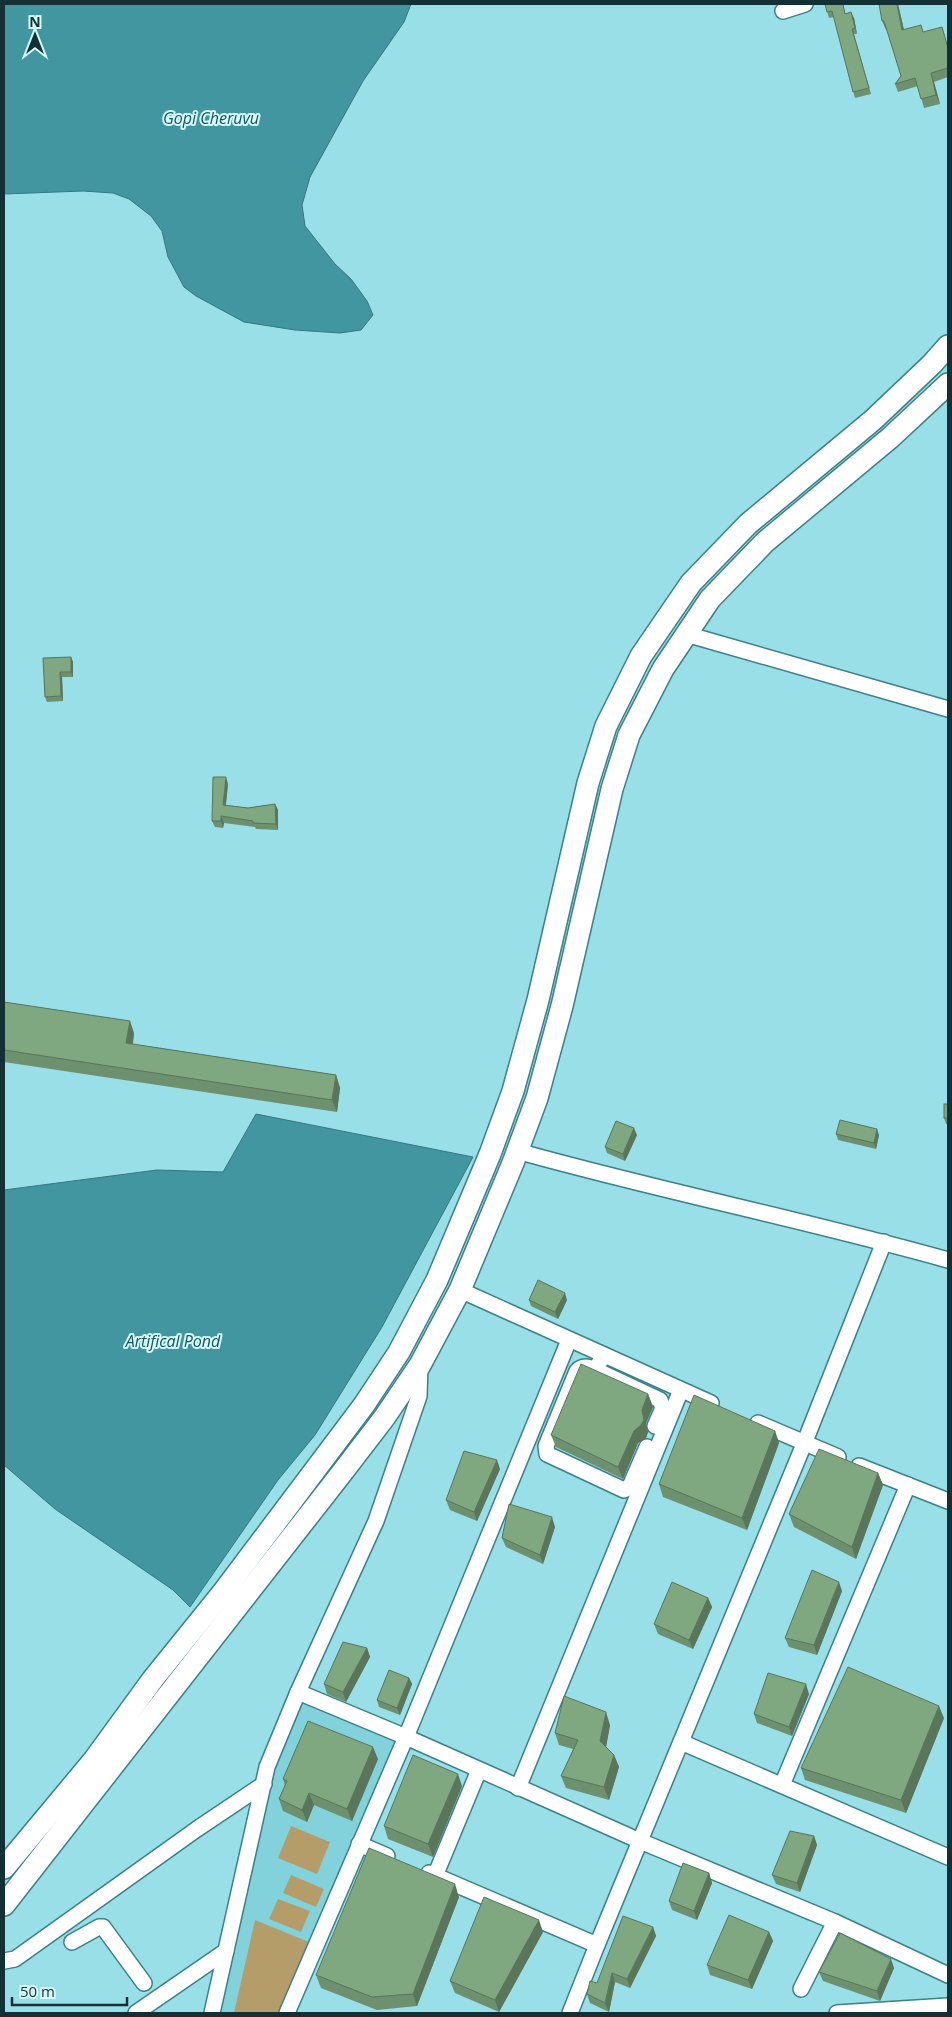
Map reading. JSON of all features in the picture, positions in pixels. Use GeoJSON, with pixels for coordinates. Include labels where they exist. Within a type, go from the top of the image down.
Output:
{"type":"FeatureCollection","features":[{"type":"Feature","properties":{"kind":"street"},"geometry":{"type":"LineString","coordinates":[[782,11],[805,4]]}},
{"type":"Feature","properties":{"kind":"street"},"geometry":{"type":"LineString","coordinates":[[4,1868],[94,1760],[152,1679],[224,1591],[364,1405],[399,1352],[437,1280],[490,1154],[513,1091],[538,1000],[588,783],[606,726],[641,656],[691,583],[748,524],[873,420],[932,364],[948,346]]}},
{"type":"Feature","properties":{"kind":"street"},"geometry":{"type":"LineString","coordinates":[[4,1905],[336,1482],[384,1418],[420,1365],[460,1290],[518,1151],[537,1098],[562,1006],[612,789],[629,735],[662,669],[710,599],[765,542],[890,438],[948,384]]}},
{"type":"Feature","properties":{"kind":"street"},"geometry":{"type":"LineString","coordinates":[[686,634],[948,709]]}},
{"type":"Feature","properties":{"kind":"street"},"geometry":{"type":"LineString","coordinates":[[631,676],[655,684]]}},
{"type":"Feature","properties":{"kind":"street"},"geometry":{"type":"LineString","coordinates":[[518,1151],[633,1182],[884,1242],[948,1260]]}},
{"type":"Feature","properties":{"kind":"street"},"geometry":{"type":"LineString","coordinates":[[570,2013],[804,1444],[884,1242]]}},
{"type":"Feature","properties":{"kind":"street"},"geometry":{"type":"LineString","coordinates":[[460,1290],[725,1409]]}},
{"type":"Feature","properties":{"kind":"street"},"geometry":{"type":"LineString","coordinates":[[287,2013],[406,1736],[569,1340]]}},
{"type":"Feature","properties":{"kind":"street"},"geometry":{"type":"LineString","coordinates":[[399,1352],[420,1365]]}},
{"type":"Feature","properties":{"kind":"street"},"geometry":{"type":"LineString","coordinates":[[596,1370],[603,1355]]}},
{"type":"Feature","properties":{"kind":"street"},"geometry":{"type":"LineString","coordinates":[[212,2013],[268,1768],[298,1692],[376,1521],[419,1396],[420,1365]]}},
{"type":"Feature","properties":{"kind":"street"},"geometry":{"type":"LineString","coordinates":[[581,1367],[596,1370],[660,1400],[663,1408],[631,1484],[624,1490],[547,1454],[546,1450],[577,1372],[581,1367]]}},
{"type":"Feature","properties":{"kind":"street"},"geometry":{"type":"LineString","coordinates":[[643,1392],[649,1376]]}},
{"type":"Feature","properties":{"kind":"street"},"geometry":{"type":"LineString","coordinates":[[518,1788],[682,1390]]}},
{"type":"Feature","properties":{"kind":"street"},"geometry":{"type":"LineString","coordinates":[[743,1417],[804,1444],[948,1501]]}},
{"type":"Feature","properties":{"kind":"street"},"geometry":{"type":"LineString","coordinates":[[782,1785],[908,1485]]}},
{"type":"Feature","properties":{"kind":"street"},"geometry":{"type":"LineString","coordinates":[[298,1692],[406,1736],[518,1788],[640,1841],[835,1922],[948,1975]]}},
{"type":"Feature","properties":{"kind":"street"},"geometry":{"type":"LineString","coordinates":[[681,1742],[948,1857]]}},
{"type":"Feature","properties":{"kind":"street"},"geometry":{"type":"LineString","coordinates":[[435,1876],[479,1770]]}},
{"type":"Feature","properties":{"kind":"street"},"geometry":{"type":"LineString","coordinates":[[4,1961],[16,1959],[264,1784]]}},
{"type":"Feature","properties":{"kind":"street"},"geometry":{"type":"LineString","coordinates":[[358,1844],[401,1862]]}},
{"type":"Feature","properties":{"kind":"street"},"geometry":{"type":"LineString","coordinates":[[418,1869],[597,1945]]}},
{"type":"Feature","properties":{"kind":"street"},"geometry":{"type":"LineString","coordinates":[[88,1907],[144,1983]]}},
{"type":"Feature","properties":{"kind":"street"},"geometry":{"type":"LineString","coordinates":[[69,1921],[76,1940],[99,1927],[103,1927]]}},
{"type":"Feature","properties":{"kind":"street"},"geometry":{"type":"LineString","coordinates":[[800,1989],[835,1922]]}},
{"type":"Feature","properties":{"kind":"street"},"geometry":{"type":"LineString","coordinates":[[136,2013],[226,1951]]}},
{"type":"Feature","properties":{"kind":"street"},"geometry":{"type":"LineString","coordinates":[[837,2013],[881,2012],[948,2006]]}},
{"type":"Feature","properties":{"kind":"shaded area"},"geometry":{"type":"Polygon","coordinates":[[[298,1692],[406,1737],[287,2013],[213,2013],[267,1767],[298,1692]]]}},
{"type":"Feature","properties":{"kind":"shaded area"},"geometry":{"type":"Polygon","coordinates":[[[291,1826],[330,1842],[317,1874],[278,1858],[291,1826]]]}},
{"type":"Feature","properties":{"kind":"shaded area"},"geometry":{"type":"Polygon","coordinates":[[[291,1875],[324,1889],[316,1907],[283,1893],[291,1875]]]}},
{"type":"Feature","properties":{"kind":"shaded area"},"geometry":{"type":"Polygon","coordinates":[[[278,1899],[310,1911],[301,1932],[269,1919],[278,1899]]]}},
{"type":"Feature","properties":{"kind":"shaded area"},"geometry":{"type":"Polygon","coordinates":[[[255,1920],[309,1942],[280,2013],[234,2013],[255,1920]]]}},
{"type":"Feature","properties":{"kind":"water","name":"Gopi Cheruvu"},"geometry":{"type":"Polygon","coordinates":[[[4,4],[411,4],[404,22],[363,81],[310,177],[302,205],[305,226],[335,264],[351,279],[367,301],[373,315],[361,330],[340,333],[295,330],[244,322],[196,296],[184,287],[168,257],[162,231],[151,216],[129,199],[113,193],[83,191],[4,194],[4,4]]]}},
{"type":"Feature","properties":{"kind":"water","name":"Artifical Pond"},"geometry":{"type":"Polygon","coordinates":[[[256,1114],[473,1157],[382,1327],[315,1435],[278,1480],[190,1607],[173,1590],[55,1509],[4,1465],[4,1190],[157,1170],[223,1172],[256,1114]]]}},
{"type":"Feature","properties":{"kind":"building"},"geometry":{"type":"Polygon","coordinates":[[[825,4],[843,4],[845,14],[851,12],[855,28],[852,29],[869,88],[853,92],[832,11],[827,12],[825,4]]]}},
{"type":"Feature","properties":{"kind":"building"},"geometry":{"type":"Polygon","coordinates":[[[879,4],[897,4],[902,30],[921,25],[923,32],[942,27],[948,48],[948,68],[931,73],[936,95],[921,99],[915,78],[895,84],[901,76],[884,21],[882,21],[879,4]]]}},
{"type":"Feature","properties":{"kind":"building"},"geometry":{"type":"Polygon","coordinates":[[[71,657],[71,672],[60,672],[61,696],[45,697],[43,658],[71,657]]]}},
{"type":"Feature","properties":{"kind":"building"},"geometry":{"type":"Polygon","coordinates":[[[213,777],[226,777],[223,805],[248,808],[275,804],[276,824],[253,823],[253,821],[221,816],[221,821],[212,821],[213,777]]]}},
{"type":"Feature","properties":{"kind":"building"},"geometry":{"type":"Polygon","coordinates":[[[4,1002],[130,1021],[126,1043],[336,1075],[332,1100],[4,1050],[4,1002]]]}},
{"type":"Feature","properties":{"kind":"building"},"geometry":{"type":"Polygon","coordinates":[[[944,1104],[948,1104],[948,1118],[944,1118],[944,1104]]]}},
{"type":"Feature","properties":{"kind":"building"},"geometry":{"type":"Polygon","coordinates":[[[840,1120],[877,1129],[874,1143],[836,1134],[840,1120]]]}},
{"type":"Feature","properties":{"kind":"building"},"geometry":{"type":"Polygon","coordinates":[[[616,1121],[634,1128],[623,1154],[605,1147],[616,1121]]]}},
{"type":"Feature","properties":{"kind":"building"},"geometry":{"type":"Polygon","coordinates":[[[538,1280],[565,1293],[555,1312],[529,1300],[538,1280]]]}},
{"type":"Feature","properties":{"kind":"building"},"geometry":{"type":"Polygon","coordinates":[[[581,1364],[648,1394],[642,1410],[644,1420],[634,1431],[618,1467],[551,1435],[581,1364]]]}},
{"type":"Feature","properties":{"kind":"building"},"geometry":{"type":"Polygon","coordinates":[[[694,1395],[775,1431],[742,1518],[659,1484],[694,1395]]]}},
{"type":"Feature","properties":{"kind":"building"},"geometry":{"type":"Polygon","coordinates":[[[819,1449],[878,1473],[852,1547],[789,1514],[819,1449]]]}},
{"type":"Feature","properties":{"kind":"building"},"geometry":{"type":"Polygon","coordinates":[[[464,1451],[497,1460],[474,1512],[446,1500],[464,1451]]]}},
{"type":"Feature","properties":{"kind":"building"},"geometry":{"type":"Polygon","coordinates":[[[509,1504],[552,1517],[540,1555],[502,1538],[509,1504]]]}},
{"type":"Feature","properties":{"kind":"building"},"geometry":{"type":"Polygon","coordinates":[[[812,1570],[839,1582],[814,1645],[785,1638],[812,1570]]]}},
{"type":"Feature","properties":{"kind":"building"},"geometry":{"type":"Polygon","coordinates":[[[672,1582],[708,1598],[689,1640],[654,1624],[672,1582]]]}},
{"type":"Feature","properties":{"kind":"building"},"geometry":{"type":"Polygon","coordinates":[[[343,1642],[367,1648],[343,1692],[324,1684],[343,1642]]]}},
{"type":"Feature","properties":{"kind":"building"},"geometry":{"type":"Polygon","coordinates":[[[848,1667],[939,1706],[901,1800],[801,1768],[848,1667]]]}},
{"type":"Feature","properties":{"kind":"building"},"geometry":{"type":"Polygon","coordinates":[[[389,1670],[409,1678],[397,1708],[377,1700],[389,1670]]]}},
{"type":"Feature","properties":{"kind":"building"},"geometry":{"type":"Polygon","coordinates":[[[768,1673],[806,1684],[789,1727],[754,1714],[768,1673]]]}},
{"type":"Feature","properties":{"kind":"building"},"geometry":{"type":"Polygon","coordinates":[[[564,1696],[606,1712],[600,1741],[614,1755],[604,1787],[561,1776],[578,1740],[555,1733],[564,1696]]]}},
{"type":"Feature","properties":{"kind":"building"},"geometry":{"type":"Polygon","coordinates":[[[308,1721],[373,1747],[347,1809],[309,1793],[302,1810],[279,1799],[287,1781],[283,1779],[308,1721]]]}},
{"type":"Feature","properties":{"kind":"building"},"geometry":{"type":"Polygon","coordinates":[[[413,1755],[458,1774],[428,1844],[384,1826],[413,1755]]]}},
{"type":"Feature","properties":{"kind":"building"},"geometry":{"type":"Polygon","coordinates":[[[790,1831],[814,1836],[797,1883],[772,1875],[790,1831]]]}},
{"type":"Feature","properties":{"kind":"building"},"geometry":{"type":"Polygon","coordinates":[[[369,1848],[455,1884],[413,1994],[372,1997],[316,1975],[369,1848]]]}},
{"type":"Feature","properties":{"kind":"building"},"geometry":{"type":"Polygon","coordinates":[[[683,1863],[709,1873],[694,1911],[669,1901],[683,1863]]]}},
{"type":"Feature","properties":{"kind":"building"},"geometry":{"type":"Polygon","coordinates":[[[484,1897],[539,1920],[495,2000],[450,1981],[484,1897]]]}},
{"type":"Feature","properties":{"kind":"building"},"geometry":{"type":"Polygon","coordinates":[[[729,1915],[769,1932],[748,1980],[707,1965],[729,1915]]]}},
{"type":"Feature","properties":{"kind":"building"},"geometry":{"type":"Polygon","coordinates":[[[623,1916],[653,1927],[627,1979],[612,1973],[605,2003],[587,1994],[590,1981],[597,1983],[623,1916]]]}},
{"type":"Feature","properties":{"kind":"building"},"geometry":{"type":"Polygon","coordinates":[[[840,1933],[891,1959],[877,1991],[819,1972],[840,1933]]]}}]}
